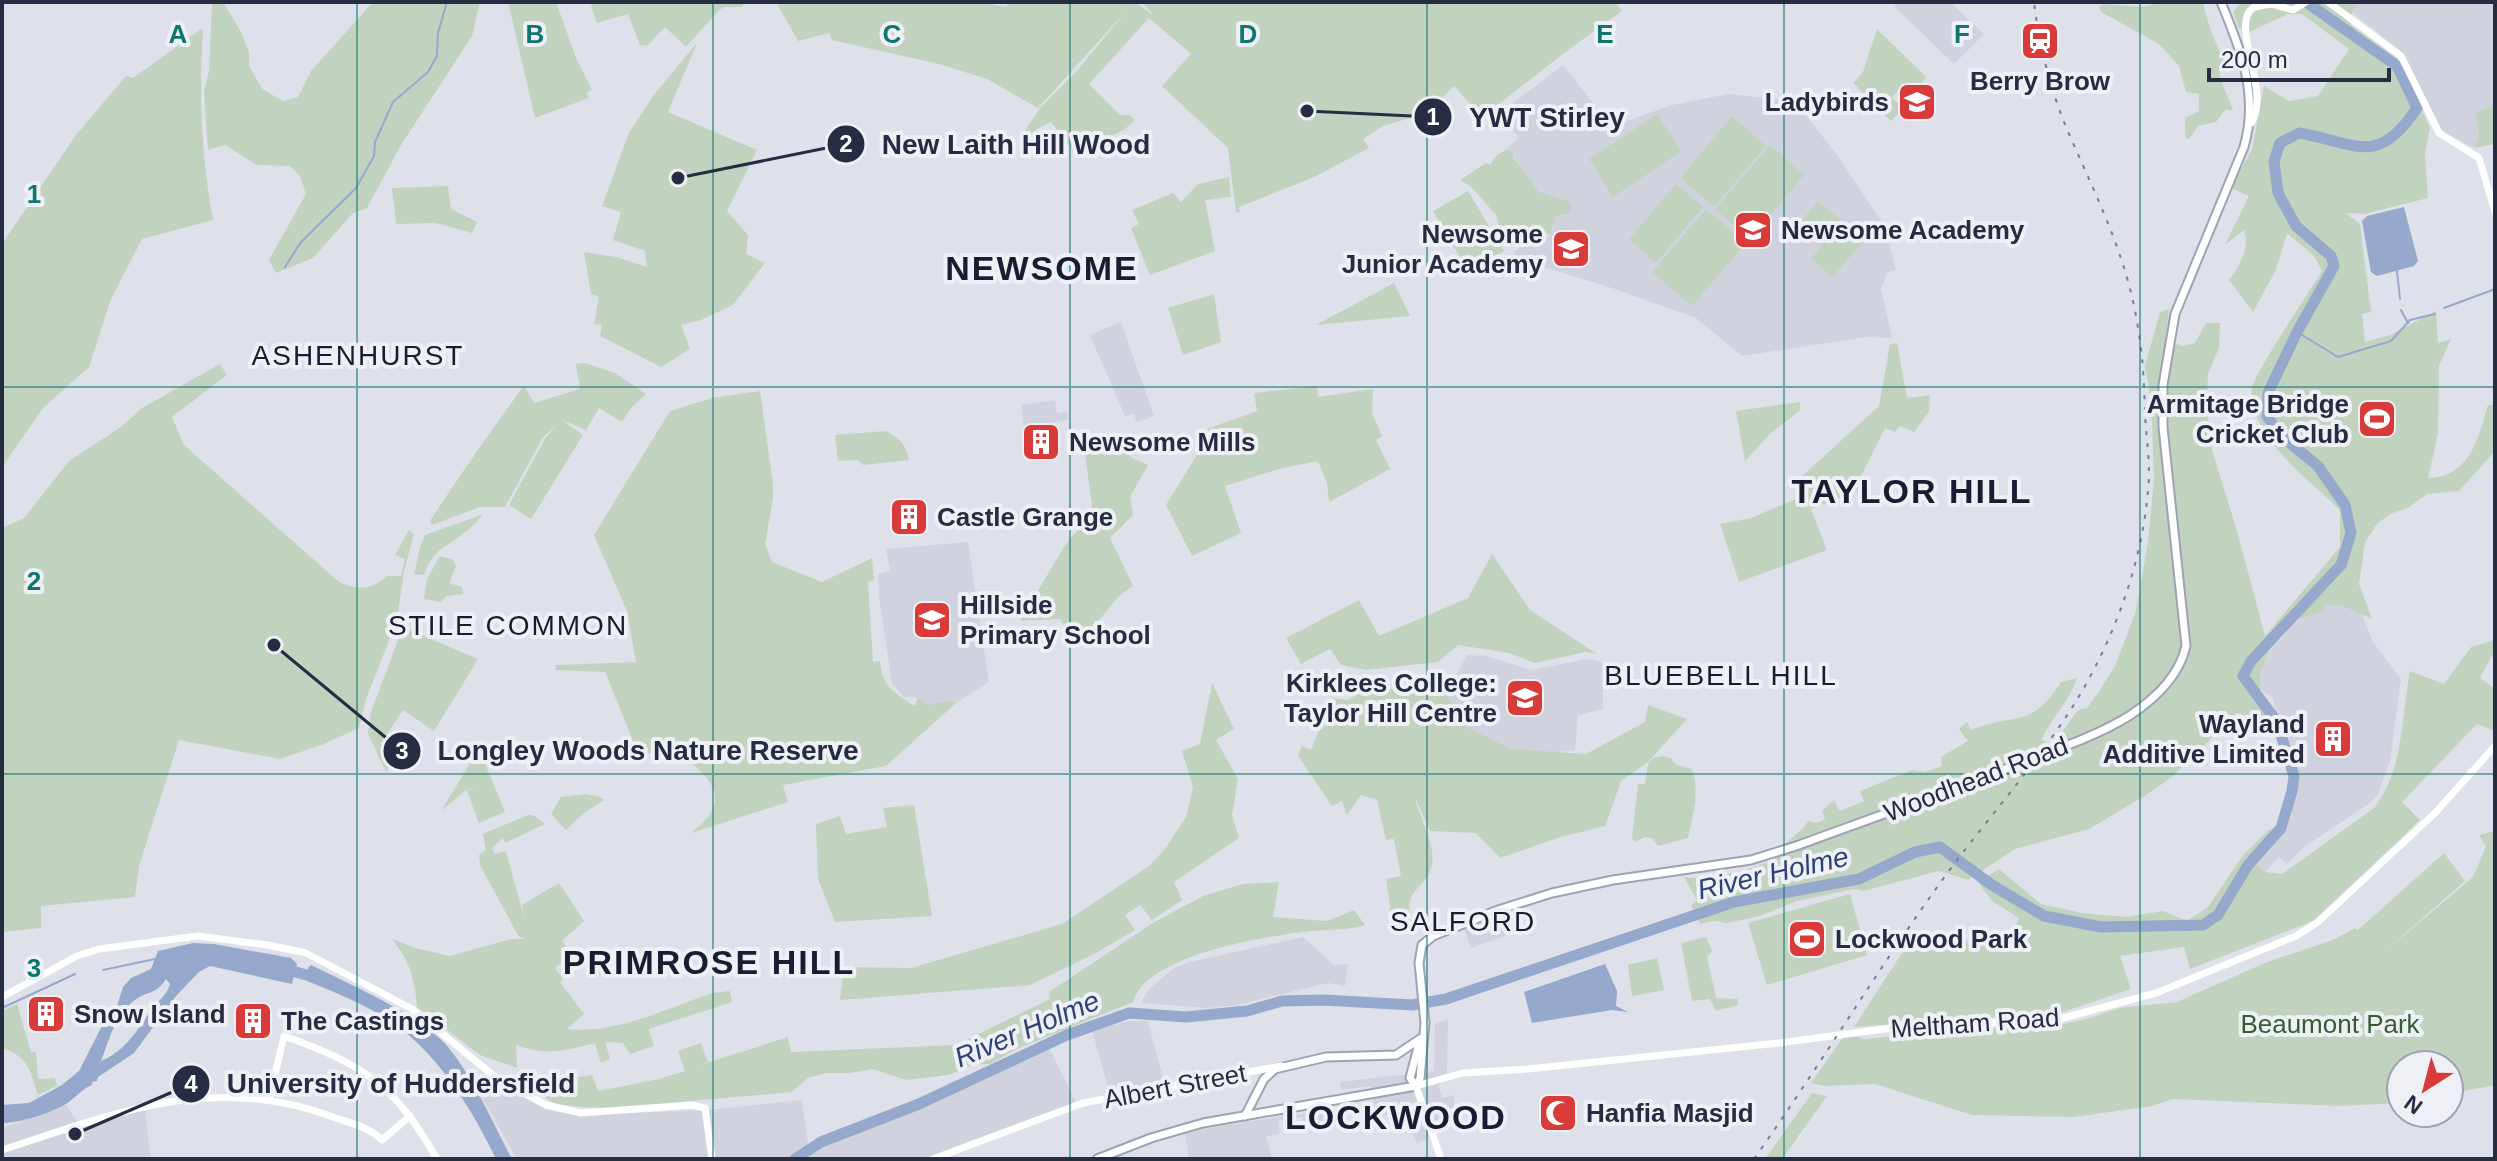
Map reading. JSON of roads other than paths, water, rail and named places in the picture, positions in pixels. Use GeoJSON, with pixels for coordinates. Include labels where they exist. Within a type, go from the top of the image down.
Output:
{"type":"FeatureCollection","features":[{"type":"Feature","properties":{"kind":"main road"},"geometry":{"type":"LineString","coordinates":[[2221,2],[2248,80],[2251,123]]}},
{"type":"Feature","properties":{"kind":"main road"},"geometry":{"type":"LineString","coordinates":[[2328,2],[2401,56],[2439,133],[2479,158],[2495,212]]}},
{"type":"Feature","properties":{"kind":"main road"},"geometry":{"type":"LineString","coordinates":[[2251,123],[2257,114],[2257,90],[2244,30],[2245,18],[2253,8],[2269,3],[2293,10],[2303,4]]}},
{"type":"Feature","properties":{"kind":"main road","name":"Woodhead Road"},"geometry":{"type":"LineString","coordinates":[[1422,1036],[1425,1014],[1419,963],[1422,945],[1433,936],[1552,893],[1751,860],[1796,846],[2070,744],[2131,715],[2160,692],[2182,662],[2186,646],[2163,427],[2163,385],[2170,337],[2175,314],[2251,123]]}},
{"type":"Feature","properties":{"kind":"main road","name":"Meltham Road"},"geometry":{"type":"LineString","coordinates":[[1097,1159],[1151,1138],[1203,1123],[1416,1086],[1463,1073],[1779,1043],[1899,1027],[2056,1020],[2156,993],[2296,936],[2318,922],[2435,813],[2495,746]]}},
{"type":"Feature","properties":{"kind":"main road"},"geometry":{"type":"LineString","coordinates":[[2,997],[77,956],[123,946],[198,936],[306,953],[412,1009],[499,1080],[546,1105],[571,1112],[701,1106],[707,1112],[712,1159]]}},
{"type":"Feature","properties":{"kind":"main road"},"geometry":{"type":"LineString","coordinates":[[269,1100],[284,1036],[335,1054],[391,1093],[410,1116],[437,1159]]}},
{"type":"Feature","properties":{"kind":"main road"},"geometry":{"type":"LineString","coordinates":[[1422,1036],[1420,1079],[1416,1086],[1441,1159]]}},
{"type":"Feature","properties":{"kind":"main road","name":"Albert Street"},"geometry":{"type":"LineString","coordinates":[[933,1159],[1083,1103],[1326,1057],[1396,1055],[1422,1036]]}},
{"type":"Feature","properties":{"kind":"main road"},"geometry":{"type":"LineString","coordinates":[[1245,1116],[1268,1073],[1283,1066]]}},
{"type":"Feature","properties":{"kind":"main road"},"geometry":{"type":"LineString","coordinates":[[2,1150],[118,1112],[150,1104],[211,1097],[269,1100],[319,1112],[374,1132],[382,1140],[410,1116]]}},
{"type":"Feature","properties":{"kind":"water"},"geometry":{"type":"Polygon","coordinates":[[[2404,207],[2418,261],[2414,266],[2377,276],[2371,272],[2362,221],[2367,216],[2404,207]]]}},
{"type":"Feature","properties":{"kind":"water"},"geometry":{"type":"Polygon","coordinates":[[[193,943],[214,944],[291,958],[297,964],[292,984],[210,966],[199,972],[176,996],[134,1053],[98,1077],[92,1085],[52,1111],[2,1123],[2,1105],[29,1103],[62,1085],[79,1071],[106,1018],[117,1006],[123,987],[131,978],[151,969],[158,951],[193,943]],[[166,979],[158,988],[128,1006],[114,1028],[101,1061],[130,1040],[170,984],[166,979]]]}},
{"type":"Feature","properties":{"kind":"water"},"geometry":{"type":"Polygon","coordinates":[[[1605,964],[1617,991],[1616,1006],[1628,1012],[1612,1010],[1532,1023],[1524,992],[1605,964]]]}},
{"type":"Feature","properties":{"kind":"water"},"geometry":{"type":"Polygon","coordinates":[[[311,965],[384,1001],[436,1035],[467,1073],[512,1159],[496,1159],[454,1086],[412,1038],[375,1012],[307,981],[311,965]]]}},
{"type":"Feature","properties":{"kind":"waterway"},"geometry":{"type":"LineString","coordinates":[[285,267],[301,242],[356,188],[374,156],[375,142],[393,102],[428,72],[437,56],[438,33],[447,2]]}},
{"type":"Feature","properties":{"kind":"waterway","name":"River Holme"},"geometry":{"type":"LineString","coordinates":[[795,1159],[821,1142],[919,1104],[1067,1035],[1129,1013],[1186,1017],[1247,1011],[1282,1001],[1412,1005],[1446,999],[1734,902],[1859,879],[1915,852],[1940,847],[1992,885],[2044,916],[2101,927],[2203,925],[2218,915],[2248,865],[2281,828],[2294,776],[2277,722],[2243,676],[2251,661],[2341,565],[2351,533],[2345,505],[2318,466],[2280,435],[2267,416],[2268,393],[2334,266],[2331,256],[2296,226],[2278,193],[2274,161],[2280,143],[2299,133],[2351,145],[2377,145],[2390,139],[2403,127],[2417,108],[2397,66],[2306,2]]}},
{"type":"Feature","properties":{"kind":"waterway"},"geometry":{"type":"LineString","coordinates":[[2397,271],[2400,299]]}},
{"type":"Feature","properties":{"kind":"waterway"},"geometry":{"type":"LineString","coordinates":[[2444,308],[2495,289]]}},
{"type":"Feature","properties":{"kind":"waterway"},"geometry":{"type":"LineString","coordinates":[[2401,310],[2408,323]]}},
{"type":"Feature","properties":{"kind":"waterway"},"geometry":{"type":"LineString","coordinates":[[2297,332],[2338,357],[2391,341],[2410,320],[2435,314]]}},
{"type":"Feature","properties":{"kind":"waterway"},"geometry":{"type":"LineString","coordinates":[[103,970],[155,959]]}},
{"type":"Feature","properties":{"kind":"waterway"},"geometry":{"type":"LineString","coordinates":[[282,968],[320,979]]}},
{"type":"Feature","properties":{"kind":"waterway"},"geometry":{"type":"LineString","coordinates":[[2,1008],[75,974]]}},
{"type":"Feature","properties":{"kind":"railway"},"geometry":{"type":"LineString","coordinates":[[1754,1159],[1919,913],[2075,703],[2114,627],[2140,546],[2149,471],[2140,338],[2133,302],[2109,225],[2055,97],[2042,50],[2034,2]]}},
{"type":"Feature","properties":{"kind":"place","name":"Berry Brow"},"geometry":{"type":"Point","coordinates":[2040,41]}},
{"type":"Feature","properties":{"kind":"place","name":"Ladybirds"},"geometry":{"type":"Point","coordinates":[1917,102]}},
{"type":"Feature","properties":{"kind":"place","name":"YWT Stirley"},"geometry":{"type":"Point","coordinates":[1307,111]}},
{"type":"Feature","properties":{"kind":"place","name":"New Laith Hill Wood"},"geometry":{"type":"Point","coordinates":[678,178]}},
{"type":"Feature","properties":{"kind":"place","name":"Newsome Academy"},"geometry":{"type":"Point","coordinates":[1753,230]}},
{"type":"Feature","properties":{"kind":"place","name":"Newsome Junior Academy"},"geometry":{"type":"Point","coordinates":[1571,249]}},
{"type":"Feature","properties":{"kind":"place","name":"Armitage Bridge Cricket Club"},"geometry":{"type":"Point","coordinates":[2377,419]}},
{"type":"Feature","properties":{"kind":"place","name":"Newsome Mills"},"geometry":{"type":"Point","coordinates":[1041,442]}},
{"type":"Feature","properties":{"kind":"place","name":"Castle Grange"},"geometry":{"type":"Point","coordinates":[909,517]}},
{"type":"Feature","properties":{"kind":"place","name":"Hillside Primary School"},"geometry":{"type":"Point","coordinates":[932,620]}},
{"type":"Feature","properties":{"kind":"place","name":"Longley Woods Nature Reserve"},"geometry":{"type":"Point","coordinates":[274,645]}},
{"type":"Feature","properties":{"kind":"place","name":"Kirklees College: Taylor Hill Centre"},"geometry":{"type":"Point","coordinates":[1525,698]}},
{"type":"Feature","properties":{"kind":"place","name":"Wayland Additive Limited"},"geometry":{"type":"Point","coordinates":[2333,739]}},
{"type":"Feature","properties":{"kind":"place","name":"Lockwood Park"},"geometry":{"type":"Point","coordinates":[1807,939]}},
{"type":"Feature","properties":{"kind":"place","name":"Snow Island"},"geometry":{"type":"Point","coordinates":[46,1014]}},
{"type":"Feature","properties":{"kind":"place","name":"The Castings"},"geometry":{"type":"Point","coordinates":[253,1021]}},
{"type":"Feature","properties":{"kind":"place","name":"Hanfia Masjid"},"geometry":{"type":"Point","coordinates":[1558,1113]}},
{"type":"Feature","properties":{"kind":"place","name":"University of Huddersfield"},"geometry":{"type":"Point","coordinates":[75,1134]}},
{"type":"Feature","properties":{"kind":"district","name":"NEWSOME"},"geometry":{"type":"Point","coordinates":[1042,268]}},
{"type":"Feature","properties":{"kind":"district","name":"ASHENHURST"},"geometry":{"type":"Point","coordinates":[358,355]}},
{"type":"Feature","properties":{"kind":"district","name":"TAYLOR HILL"},"geometry":{"type":"Point","coordinates":[1912,491]}},
{"type":"Feature","properties":{"kind":"district","name":"STILE COMMON"},"geometry":{"type":"Point","coordinates":[508,625]}},
{"type":"Feature","properties":{"kind":"district","name":"BLUEBELL HILL"},"geometry":{"type":"Point","coordinates":[1721,675]}},
{"type":"Feature","properties":{"kind":"district","name":"SALFORD"},"geometry":{"type":"Point","coordinates":[1463,921]}},
{"type":"Feature","properties":{"kind":"district","name":"PRIMROSE HILL"},"geometry":{"type":"Point","coordinates":[709,962]}},
{"type":"Feature","properties":{"kind":"district","name":"LOCKWOOD"},"geometry":{"type":"Point","coordinates":[1396,1117]}},
{"type":"Feature","properties":{"kind":"park label","name":"Beaumont Park"},"geometry":{"type":"Point","coordinates":[2330,1024]}}]}
